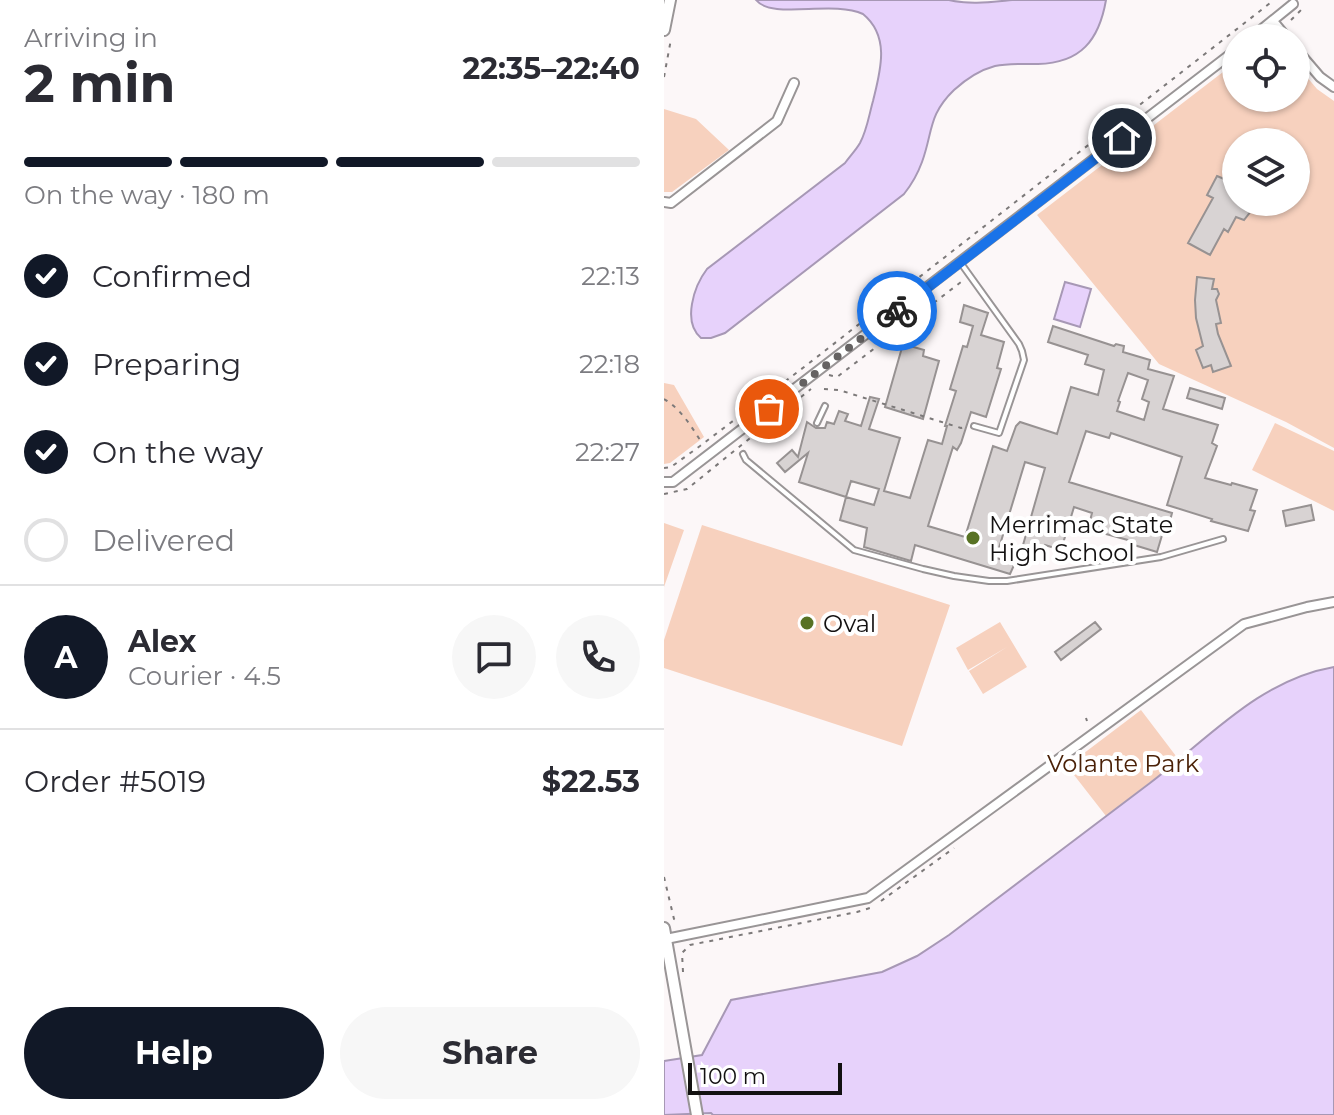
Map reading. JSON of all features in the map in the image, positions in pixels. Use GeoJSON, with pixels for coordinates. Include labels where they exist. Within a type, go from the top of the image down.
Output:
{"type":"FeatureCollection","features":[{"type":"Feature","properties":{"kind":"street"},"geometry":{"type":"LineString","coordinates":[[668,34],[670,0]]}},
{"type":"Feature","properties":{"kind":"street"},"geometry":{"type":"LineString","coordinates":[[1269,24],[1293,4]]}},
{"type":"Feature","properties":{"kind":"street"},"geometry":{"type":"LineString","coordinates":[[664,482],[673,482],[1222,61]]}},
{"type":"Feature","properties":{"kind":"street"},"geometry":{"type":"LineString","coordinates":[[1310,65],[1334,87]]}},
{"type":"Feature","properties":{"kind":"street"},"geometry":{"type":"LineString","coordinates":[[664,202],[671,203],[777,121],[794,83]]}},
{"type":"Feature","properties":{"kind":"street"},"geometry":{"type":"LineString","coordinates":[[697,1115],[665,934],[868,898],[1244,624],[1334,602]]}},
{"type":"Feature","properties":{"kind":"lane"},"geometry":{"type":"LineString","coordinates":[[960,262],[1019,344],[1024,360],[999,433],[974,426]]}},
{"type":"Feature","properties":{"kind":"lane"},"geometry":{"type":"LineString","coordinates":[[817,423],[825,406]]}},
{"type":"Feature","properties":{"kind":"lane"},"geometry":{"type":"LineString","coordinates":[[743,454],[746,460],[854,550],[954,576],[1007,581],[1161,557],[1223,539]]}},
{"type":"Feature","properties":{"kind":"path"},"geometry":{"type":"LineString","coordinates":[[664,468],[671,467],[703,444],[1274,0]]}},
{"type":"Feature","properties":{"kind":"path"},"geometry":{"type":"LineString","coordinates":[[664,77],[668,34]]}},
{"type":"Feature","properties":{"kind":"path"},"geometry":{"type":"LineString","coordinates":[[829,375],[837,377],[970,276]]}},
{"type":"Feature","properties":{"kind":"path"},"geometry":{"type":"LineString","coordinates":[[664,494],[687,489],[812,388]]}},
{"type":"Feature","properties":{"kind":"path"},"geometry":{"type":"LineString","coordinates":[[824,389],[839,390],[961,428],[974,426]]}},
{"type":"Feature","properties":{"kind":"path"},"geometry":{"type":"LineString","coordinates":[[664,399],[689,422],[703,444]]}},
{"type":"Feature","properties":{"kind":"path"},"geometry":{"type":"LineString","coordinates":[[664,877],[674,919],[678,922]]}},
{"type":"Feature","properties":{"kind":"green space"},"geometry":{"type":"Polygon","coordinates":[[[1222,73],[1222,112],[1310,112],[1310,81],[1334,101],[1334,448],[1286,422],[1159,364],[1037,215],[1222,73]]]}},
{"type":"Feature","properties":{"kind":"green space"},"geometry":{"type":"Polygon","coordinates":[[[664,109],[696,119],[729,150],[672,192],[664,192],[664,109]]]}},
{"type":"Feature","properties":{"kind":"green space"},"geometry":{"type":"Polygon","coordinates":[[[664,383],[674,385],[704,437],[670,463],[664,464],[664,383]]]}},
{"type":"Feature","properties":{"kind":"green space"},"geometry":{"type":"Polygon","coordinates":[[[1275,423],[1334,451],[1334,511],[1252,470],[1275,423]]]}},
{"type":"Feature","properties":{"kind":"green space"},"geometry":{"type":"Polygon","coordinates":[[[664,523],[684,530],[664,587],[664,523]]]}},
{"type":"Feature","properties":{"kind":"green space","name":"Oval"},"geometry":{"type":"Polygon","coordinates":[[[702,525],[950,605],[902,746],[664,668],[664,640],[702,525]]]}},
{"type":"Feature","properties":{"kind":"green space"},"geometry":{"type":"Polygon","coordinates":[[[1000,622],[1027,667],[983,694],[969,671],[1007,647],[968,670],[956,648],[1000,622]]]}},
{"type":"Feature","properties":{"kind":"green space","name":"Volante Park"},"geometry":{"type":"Polygon","coordinates":[[[1141,710],[1179,760],[1106,816],[1067,766],[1141,710]]]}},
{"type":"Feature","properties":{"kind":"shaded area"},"geometry":{"type":"Polygon","coordinates":[[[756,0],[949,0],[973,3],[1106,0],[1093,38],[1077,54],[1053,63],[995,66],[958,86],[935,116],[920,166],[904,194],[725,333],[701,338],[695,331],[691,314],[694,294],[702,276],[845,163],[864,133],[880,67],[877,33],[863,14],[835,9],[775,9],[756,0]]]}},
{"type":"Feature","properties":{"kind":"shaded area"},"geometry":{"type":"Polygon","coordinates":[[[1065,282],[1091,289],[1080,327],[1054,319],[1065,282]]]}},
{"type":"Feature","properties":{"kind":"shaded area"},"geometry":{"type":"Polygon","coordinates":[[[1334,667],[1334,1115],[664,1115],[664,1061],[702,1055],[731,1000],[882,972],[917,956],[1150,783],[1236,713],[1282,684],[1334,667]]]}},
{"type":"Feature","properties":{"kind":"building"},"geometry":{"type":"Polygon","coordinates":[[[1217,176],[1222,178],[1222,216],[1247,216],[1244,220],[1236,217],[1228,232],[1224,229],[1210,255],[1188,243],[1213,198],[1207,195],[1217,176]]]}},
{"type":"Feature","properties":{"kind":"building"},"geometry":{"type":"Polygon","coordinates":[[[1197,277],[1214,279],[1212,289],[1217,289],[1219,294],[1216,300],[1221,323],[1216,324],[1231,366],[1213,372],[1211,365],[1203,368],[1196,350],[1203,346],[1196,318],[1197,277]]]}},
{"type":"Feature","properties":{"kind":"building"},"geometry":{"type":"Polygon","coordinates":[[[964,305],[988,313],[981,335],[1004,342],[997,368],[1001,369],[986,417],[971,412],[961,443],[957,450],[953,447],[928,526],[965,537],[993,446],[1007,451],[1020,422],[1057,434],[1071,387],[1098,395],[1104,370],[1085,364],[1088,355],[1048,342],[1053,326],[1114,346],[1124,346],[1123,352],[1150,360],[1148,369],[1174,376],[1163,409],[1218,425],[1212,443],[1217,446],[1205,478],[1257,490],[1250,510],[1255,511],[1248,531],[1167,505],[1182,457],[1111,433],[1109,438],[1086,431],[1069,482],[1172,513],[1167,533],[1163,532],[1157,552],[1134,545],[1135,542],[1088,529],[1092,513],[1074,507],[1061,550],[1045,545],[1043,551],[1023,545],[1045,468],[1025,462],[996,558],[1015,563],[1010,574],[915,545],[911,561],[864,547],[867,528],[840,520],[846,497],[799,482],[808,453],[785,472],[777,463],[792,450],[798,457],[807,422],[816,428],[825,428],[827,422],[834,424],[839,411],[848,414],[845,421],[861,426],[870,397],[879,399],[869,429],[900,438],[884,491],[910,498],[928,440],[942,444],[956,391],[950,389],[963,346],[967,347],[973,326],[960,322],[964,305]],[[1128,373],[1117,411],[1144,420],[1149,402],[1142,399],[1148,380],[1128,373]],[[851,481],[846,497],[874,505],[879,489],[851,481]]]}},
{"type":"Feature","properties":{"kind":"building"},"geometry":{"type":"Polygon","coordinates":[[[903,344],[924,350],[923,356],[939,361],[923,419],[885,407],[903,344]]]}},
{"type":"Feature","properties":{"kind":"building"},"geometry":{"type":"Polygon","coordinates":[[[1190,388],[1225,398],[1222,409],[1187,398],[1190,388]]]}},
{"type":"Feature","properties":{"kind":"building"},"geometry":{"type":"Polygon","coordinates":[[[1311,505],[1314,520],[1286,526],[1283,511],[1311,505]]]}},
{"type":"Feature","properties":{"kind":"building"},"geometry":{"type":"Polygon","coordinates":[[[1095,622],[1101,629],[1061,660],[1055,652],[1095,622]]]}},
{"type":"Feature","properties":{"kind":"way so far"},"geometry":{"type":"LineString","coordinates":[[769,409],[897,311]]}},
{"type":"Feature","properties":{"kind":"place","name":"Merrimac State High School"},"geometry":{"type":"Point","coordinates":[973,538]}},
{"type":"Feature","properties":{"kind":"place","name":"Oval"},"geometry":{"type":"Point","coordinates":[807,623]}},
{"type":"Feature","properties":{"kind":"route"},"geometry":{"type":"LineString","coordinates":[[897,311],[1122,138]]}}]}
